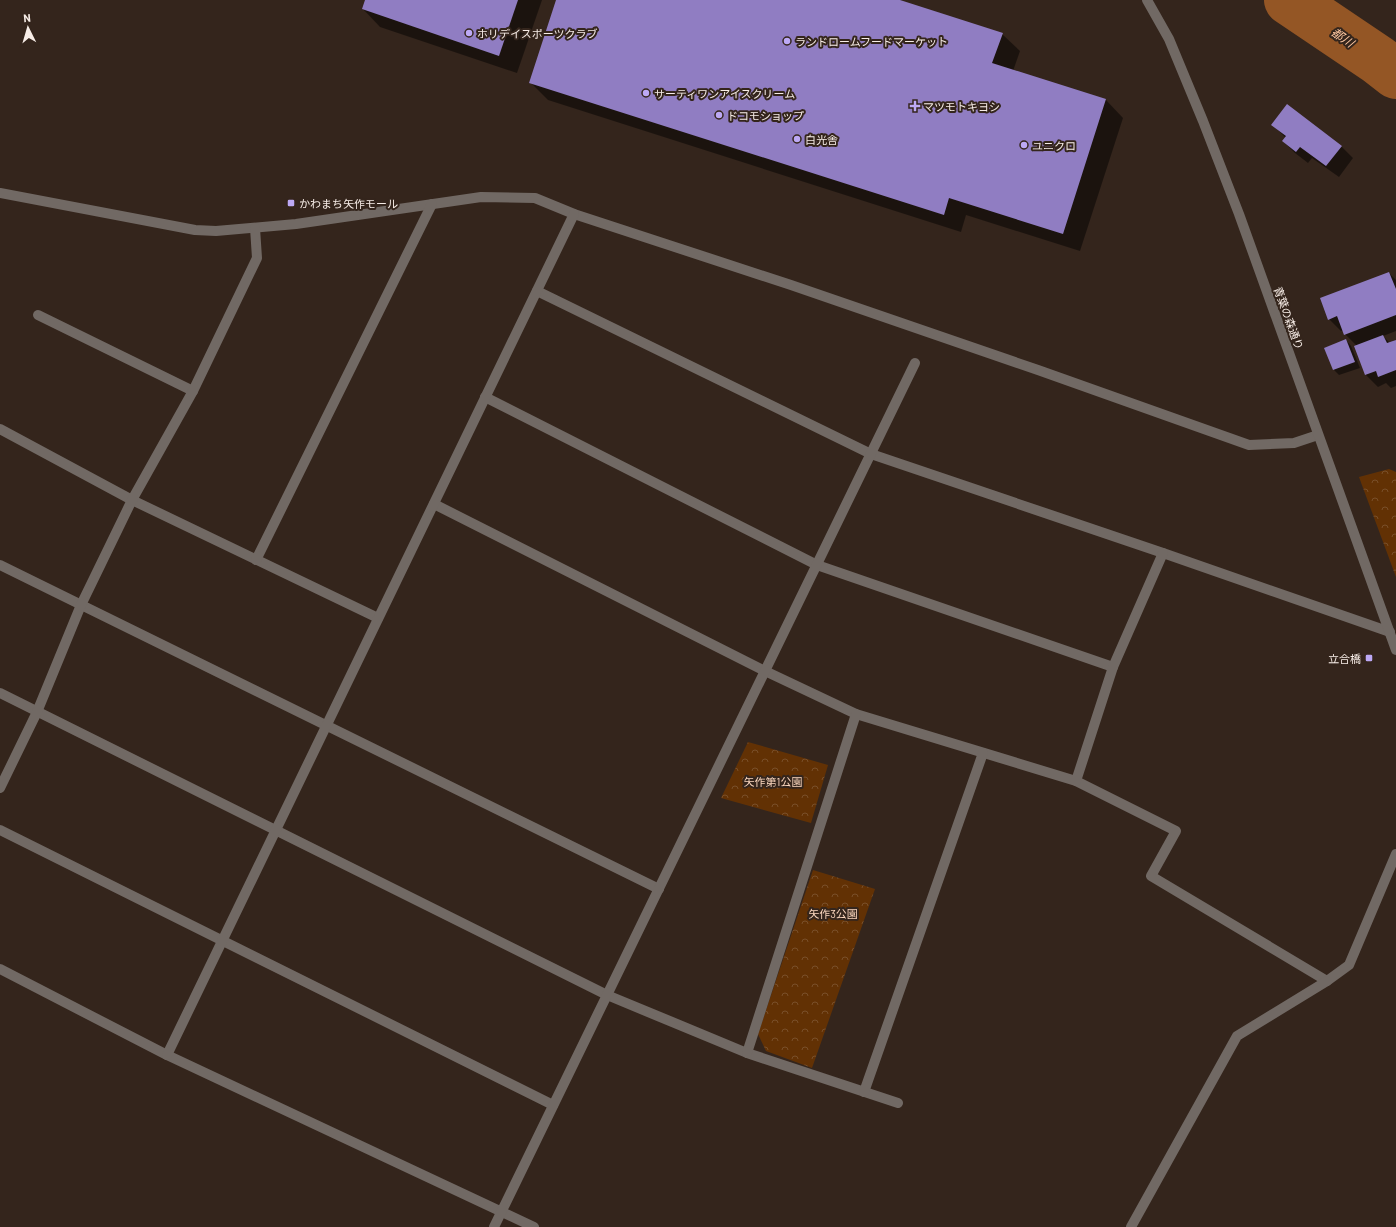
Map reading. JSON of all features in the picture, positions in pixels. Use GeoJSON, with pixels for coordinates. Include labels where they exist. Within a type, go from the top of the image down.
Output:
{"type":"FeatureCollection","features":[{"type":"Feature","properties":{"kind":"street","name":"青葉の森通り"},"geometry":{"type":"LineString","coordinates":[[1147,0],[1169,38],[1203,120],[1239,214],[1396,650]]}},
{"type":"Feature","properties":{"kind":"street"},"geometry":{"type":"LineString","coordinates":[[0,193],[195,230],[216,231],[296,224],[481,197],[535,198],[574,214],[791,285],[1046,373],[1248,445],[1294,444],[1318,435]]}},
{"type":"Feature","properties":{"kind":"street"},"geometry":{"type":"LineString","coordinates":[[256,560],[432,204]]}},
{"type":"Feature","properties":{"kind":"street"},"geometry":{"type":"LineString","coordinates":[[167,1055],[574,214]]}},
{"type":"Feature","properties":{"kind":"street"},"geometry":{"type":"LineString","coordinates":[[0,788],[37,712],[81,604],[132,500],[193,391],[257,258],[255,228]]}},
{"type":"Feature","properties":{"kind":"street"},"geometry":{"type":"LineString","coordinates":[[537,291],[871,454],[1390,632]]}},
{"type":"Feature","properties":{"kind":"street"},"geometry":{"type":"LineString","coordinates":[[38,315],[193,391]]}},
{"type":"Feature","properties":{"kind":"street"},"geometry":{"type":"LineString","coordinates":[[494,1227],[915,363]]}},
{"type":"Feature","properties":{"kind":"street"},"geometry":{"type":"LineString","coordinates":[[485,397],[817,565],[1113,667]]}},
{"type":"Feature","properties":{"kind":"street"},"geometry":{"type":"LineString","coordinates":[[0,429],[132,500],[378,618]]}},
{"type":"Feature","properties":{"kind":"street"},"geometry":{"type":"LineString","coordinates":[[434,504],[765,671],[856,714],[1076,781],[1176,831],[1151,876],[1327,981]]}},
{"type":"Feature","properties":{"kind":"street"},"geometry":{"type":"LineString","coordinates":[[1076,781],[1113,667],[1163,553]]}},
{"type":"Feature","properties":{"kind":"street"},"geometry":{"type":"LineString","coordinates":[[0,565],[659,888]]}},
{"type":"Feature","properties":{"kind":"street"},"geometry":{"type":"LineString","coordinates":[[0,694],[607,995],[747,1053],[898,1103]]}},
{"type":"Feature","properties":{"kind":"street"},"geometry":{"type":"LineString","coordinates":[[747,1053],[856,714]]}},
{"type":"Feature","properties":{"kind":"street"},"geometry":{"type":"LineString","coordinates":[[864,1092],[983,753]]}},
{"type":"Feature","properties":{"kind":"street"},"geometry":{"type":"LineString","coordinates":[[0,830],[553,1106]]}},
{"type":"Feature","properties":{"kind":"street"},"geometry":{"type":"LineString","coordinates":[[1131,1227],[1237,1036],[1327,981],[1349,965],[1396,854]]}},
{"type":"Feature","properties":{"kind":"street"},"geometry":{"type":"LineString","coordinates":[[0,969],[167,1055],[534,1227]]}},
{"type":"Feature","properties":{"kind":"green space"},"geometry":{"type":"Polygon","coordinates":[[[1389,469],[1396,472],[1396,577],[1359,477],[1389,469]]]}},
{"type":"Feature","properties":{"kind":"green space","name":"矢作第1公園"},"geometry":{"type":"Polygon","coordinates":[[[748,742],[828,765],[811,823],[721,798],[748,742]]]}},
{"type":"Feature","properties":{"kind":"green space","name":"矢作3公園"},"geometry":{"type":"Polygon","coordinates":[[[813,870],[875,889],[812,1068],[766,1051],[758,1034],[813,870]]]}},
{"type":"Feature","properties":{"kind":"building","name":"ホリデイスポーツクラブ"},"geometry":{"type":"Polygon","coordinates":[[[365,0],[518,0],[499,56],[362,9],[365,0]]]}},
{"type":"Feature","properties":{"kind":"building"},"geometry":{"type":"Polygon","coordinates":[[[556,0],[900,0],[1003,33],[992,63],[1106,99],[1063,234],[949,198],[944,215],[529,83],[556,0]]]}},
{"type":"Feature","properties":{"kind":"building"},"geometry":{"type":"Polygon","coordinates":[[[1287,104],[1342,146],[1326,166],[1300,147],[1296,152],[1282,141],[1286,136],[1271,125],[1287,104]]]}},
{"type":"Feature","properties":{"kind":"building"},"geometry":{"type":"Polygon","coordinates":[[[1389,272],[1396,289],[1396,315],[1344,335],[1337,316],[1328,320],[1320,298],[1389,272]]]}},
{"type":"Feature","properties":{"kind":"building"},"geometry":{"type":"Polygon","coordinates":[[[1383,335],[1387,343],[1396,340],[1396,370],[1378,377],[1376,371],[1365,375],[1354,346],[1383,335]]]}},
{"type":"Feature","properties":{"kind":"building"},"geometry":{"type":"Polygon","coordinates":[[[1346,339],[1355,362],[1333,370],[1324,348],[1346,339]]]}},
{"type":"Feature","properties":{"kind":"waterway","name":"都川"},"geometry":{"type":"LineString","coordinates":[[1289,0],[1378,60],[1396,74]]}},
{"type":"Feature","properties":{"kind":"place","name":"ホリデイスポーツクラブ"},"geometry":{"type":"Point","coordinates":[469,33]}},
{"type":"Feature","properties":{"kind":"place","name":"ランドロームフードマーケット"},"geometry":{"type":"Point","coordinates":[787,41]}},
{"type":"Feature","properties":{"kind":"place","name":"サーティワンアイスクリーム"},"geometry":{"type":"Point","coordinates":[646,93]}},
{"type":"Feature","properties":{"kind":"place","name":"マツモトキヨシ"},"geometry":{"type":"Point","coordinates":[915,106]}},
{"type":"Feature","properties":{"kind":"place","name":"ドコモショップ"},"geometry":{"type":"Point","coordinates":[719,115]}},
{"type":"Feature","properties":{"kind":"place","name":"白光舎"},"geometry":{"type":"Point","coordinates":[797,139]}},
{"type":"Feature","properties":{"kind":"place","name":"ユニクロ"},"geometry":{"type":"Point","coordinates":[1024,145]}},
{"type":"Feature","properties":{"kind":"place","name":"かわまち矢作モール"},"geometry":{"type":"Point","coordinates":[291,203]}},
{"type":"Feature","properties":{"kind":"place","name":"立合橋"},"geometry":{"type":"Point","coordinates":[1369,658]}}]}
